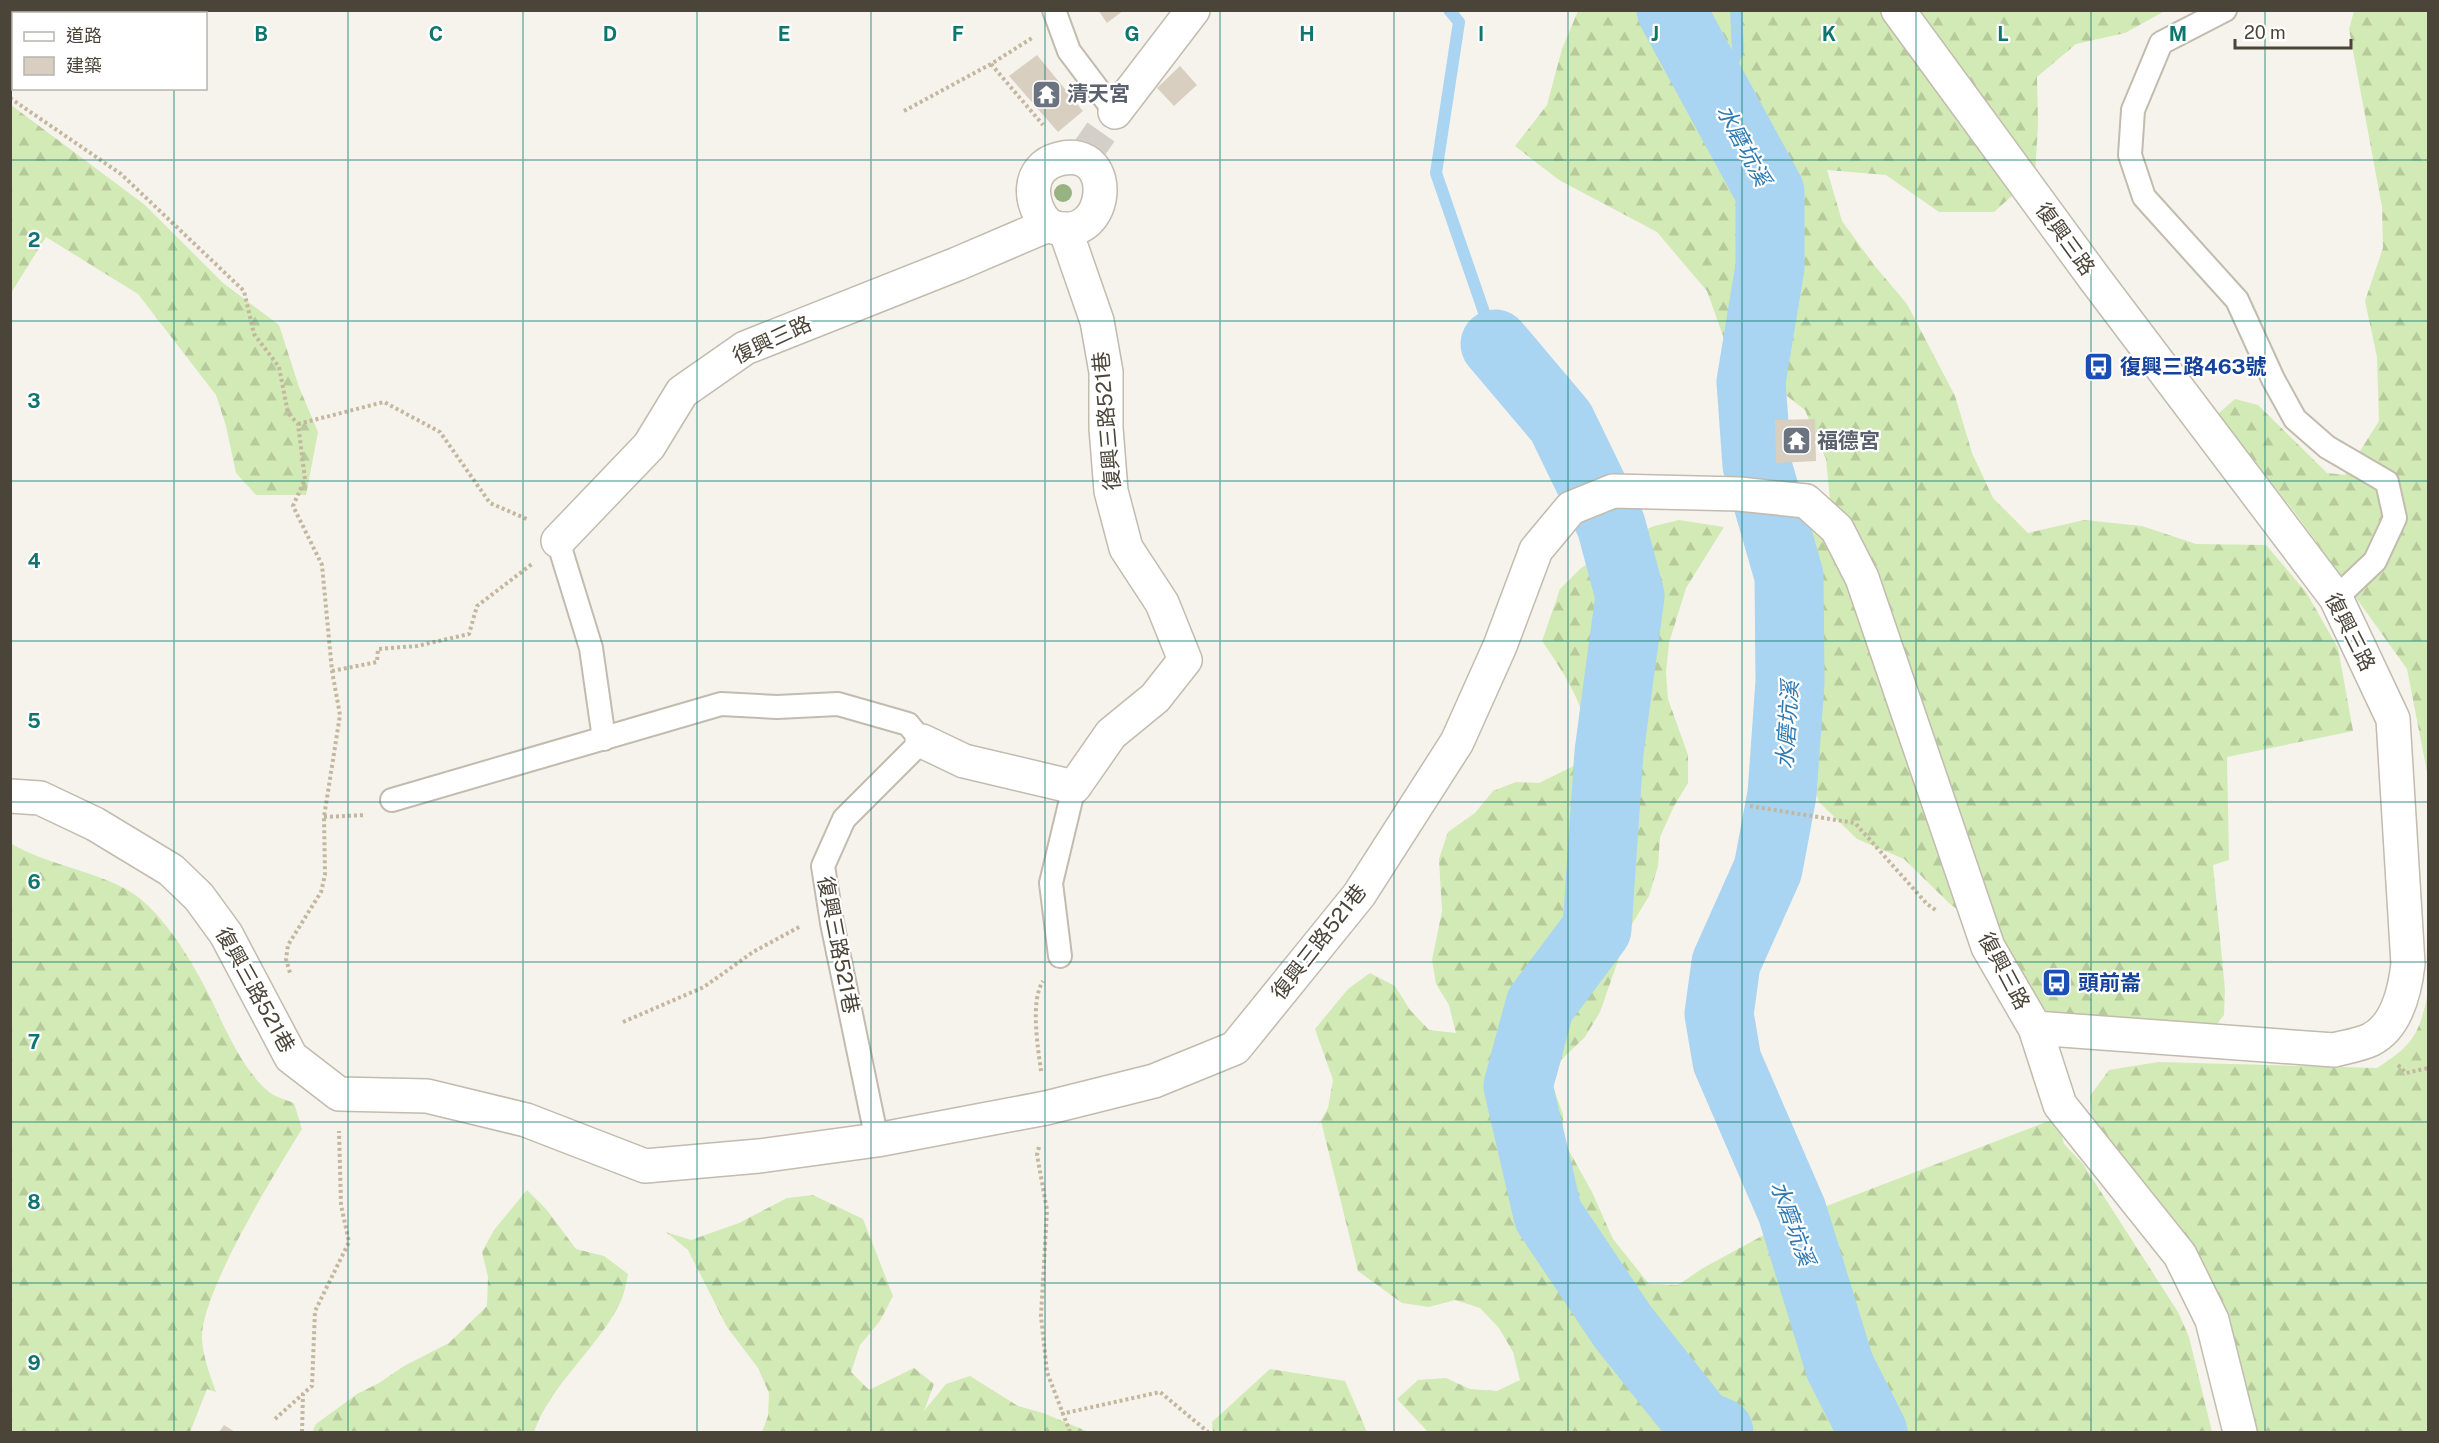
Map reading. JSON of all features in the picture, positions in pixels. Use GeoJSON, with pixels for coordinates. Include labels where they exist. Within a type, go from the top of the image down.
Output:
{"type":"FeatureCollection","features":[{"type":"Feature","properties":{"kind":"street"},"geometry":{"type":"LineString","coordinates":[[1115,112],[1193,10]]}},
{"type":"Feature","properties":{"kind":"street","name":"復興三路"},"geometry":{"type":"LineString","coordinates":[[1898,10],[2095,279],[2336,598],[2394,719],[2408,964],[2405,991],[2392,1018],[2371,1040],[2334,1050],[2035,1028]]}},
{"type":"Feature","properties":{"kind":"street"},"geometry":{"type":"LineString","coordinates":[[1056,227],[1038,215],[1033,203],[1032,190],[1044,166],[1056,159],[1069,157]]}},
{"type":"Feature","properties":{"kind":"street","name":"復興三路"},"geometry":{"type":"LineString","coordinates":[[558,541],[649,446],[682,392],[745,348],[1056,227],[1076,227],[1094,214],[1102,193],[1095,171],[1082,159],[1069,157]]}},
{"type":"Feature","properties":{"kind":"street","name":"復興三路521巷"},"geometry":{"type":"LineString","coordinates":[[1056,227],[1098,321],[1106,372],[1106,428],[1111,491],[1126,548],[1162,603],[1185,660],[1155,698],[1111,734],[1074,787]]}},
{"type":"Feature","properties":{"kind":"street","name":"復興三路"},"geometry":{"type":"LineString","coordinates":[[1571,508],[1613,491],[1739,494],[1806,501],[1838,529],[1862,579],[1988,947],[2035,1028],[2060,1106],[2181,1255],[2212,1320],[2240,1432]]}},
{"type":"Feature","properties":{"kind":"street","name":"復興三路521巷"},"geometry":{"type":"LineString","coordinates":[[10,796],[40,798],[95,824],[171,870],[199,897],[226,934],[291,1057],[339,1094],[427,1096],[526,1120],[645,1166],[759,1156],[877,1140],[1046,1108],[1154,1081],[1235,1047],[1359,895],[1457,742],[1500,646],[1536,550],[1571,508]]}},
{"type":"Feature","properties":{"kind":"street"},"geometry":{"type":"LineString","coordinates":[[922,741],[964,761],[1074,787]]}},
{"type":"Feature","properties":{"kind":"lane"},"geometry":{"type":"LineString","coordinates":[[2224,10],[2161,43],[2133,110],[2130,155],[2144,197],[2237,300],[2273,379],[2295,419],[2327,447],[2387,482],[2395,518],[2375,561],[2336,598]]}},
{"type":"Feature","properties":{"kind":"lane"},"geometry":{"type":"LineString","coordinates":[[1056,16],[1069,51],[1115,112]]}},
{"type":"Feature","properties":{"kind":"lane"},"geometry":{"type":"LineString","coordinates":[[558,541],[591,648],[604,739]]}},
{"type":"Feature","properties":{"kind":"lane"},"geometry":{"type":"LineString","coordinates":[[392,800],[721,704],[777,707],[838,704],[908,724],[922,741]]}},
{"type":"Feature","properties":{"kind":"lane","name":"復興三路521巷"},"geometry":{"type":"LineString","coordinates":[[877,1140],[832,924],[823,866],[844,819],[922,741]]}},
{"type":"Feature","properties":{"kind":"lane"},"geometry":{"type":"LineString","coordinates":[[1060,956],[1052,883],[1074,787]]}},
{"type":"Feature","properties":{"kind":"path"},"geometry":{"type":"LineString","coordinates":[[904,111],[991,64],[1056,16]]}},
{"type":"Feature","properties":{"kind":"path"},"geometry":{"type":"LineString","coordinates":[[991,64],[1069,157]]}},
{"type":"Feature","properties":{"kind":"path"},"geometry":{"type":"LineString","coordinates":[[10,98],[122,174],[244,291],[254,334],[279,367],[288,413],[298,424],[304,479],[293,506],[322,566],[332,671],[340,715],[324,817],[325,875],[321,892],[288,945],[286,959],[292,981]]}},
{"type":"Feature","properties":{"kind":"path"},"geometry":{"type":"LineString","coordinates":[[298,424],[384,402],[440,432],[490,503],[537,523],[558,541],[477,606],[469,634],[417,646],[378,649],[377,662],[332,671]]}},
{"type":"Feature","properties":{"kind":"path"},"geometry":{"type":"LineString","coordinates":[[324,817],[369,815],[392,800]]}},
{"type":"Feature","properties":{"kind":"path"},"geometry":{"type":"LineString","coordinates":[[1750,806],[1855,823],[1927,904]]}},
{"type":"Feature","properties":{"kind":"path"},"geometry":{"type":"LineString","coordinates":[[623,1022],[704,987],[753,952],[803,925],[832,924]]}},
{"type":"Feature","properties":{"kind":"path"},"geometry":{"type":"LineString","coordinates":[[1060,956],[1038,988],[1036,1037],[1046,1108],[1037,1155],[1047,1210],[1041,1316],[1047,1372],[1061,1414],[1070,1432]]}},
{"type":"Feature","properties":{"kind":"path"},"geometry":{"type":"LineString","coordinates":[[276,1419],[312,1386],[315,1311],[350,1242],[341,1205],[339,1094]]}},
{"type":"Feature","properties":{"kind":"path"},"geometry":{"type":"LineString","coordinates":[[1061,1414],[1160,1392],[1208,1432]]}},
{"type":"Feature","properties":{"kind":"path"},"geometry":{"type":"LineString","coordinates":[[302,1432],[303,1394]]}},
{"type":"Feature","properties":{"kind":"green space"},"geometry":{"type":"Polygon","coordinates":[[[1578,11],[2165,11],[2125,33],[2076,44],[2037,77],[2038,125],[2035,175],[1994,212],[1939,212],[1886,175],[1827,170],[1842,221],[1874,265],[1907,304],[1955,396],[1972,453],[1993,498],[2028,533],[2084,520],[2142,526],[2196,544],[2266,545],[2306,592],[2338,648],[2353,731],[2227,757],[2229,860],[2213,865],[2225,990],[2224,1015],[2216,1025],[2051,1014],[2039,1007],[1999,942],[1949,903],[1904,859],[1857,839],[1819,802],[1803,755],[1761,680],[1766,601],[1797,525],[1832,521],[1826,459],[1805,410],[1728,350],[1707,291],[1657,232],[1559,180],[1515,146],[1547,105],[1562,49],[1578,11]]]}},
{"type":"Feature","properties":{"kind":"green space"},"geometry":{"type":"Polygon","coordinates":[[[2354,11],[2428,11],[2428,777],[2407,669],[2299,518],[2218,414],[2235,399],[2258,405],[2327,473],[2345,475],[2379,421],[2377,357],[2365,301],[2383,248],[2382,207],[2349,29],[2354,11]]]}},
{"type":"Feature","properties":{"kind":"green space"},"geometry":{"type":"Polygon","coordinates":[[[11,105],[145,205],[223,283],[279,325],[299,387],[318,432],[306,495],[256,495],[236,473],[226,426],[216,395],[138,294],[46,237],[11,293],[11,105]]]}},
{"type":"Feature","properties":{"kind":"green space"},"geometry":{"type":"Polygon","coordinates":[[[1679,520],[1724,527],[1686,588],[1669,643],[1666,672],[1668,699],[1688,755],[1688,783],[1674,806],[1660,837],[1658,866],[1649,896],[1629,929],[1600,1012],[1585,1037],[1561,1060],[1553,1087],[1563,1114],[1563,1140],[1592,1192],[1613,1239],[1649,1284],[1678,1285],[1703,1268],[1795,1218],[2057,1118],[2064,1144],[2083,1164],[2178,1312],[2189,1337],[2212,1432],[1428,1432],[1397,1399],[1418,1380],[1446,1378],[1470,1389],[1497,1391],[1520,1380],[1513,1352],[1499,1328],[1480,1308],[1455,1300],[1429,1307],[1402,1303],[1358,1271],[1321,1121],[1309,1141],[1328,1108],[1333,1080],[1315,1029],[1348,989],[1370,973],[1395,986],[1410,1010],[1429,1030],[1456,1033],[1449,1005],[1436,984],[1432,960],[1442,911],[1439,859],[1448,832],[1475,813],[1493,791],[1516,782],[1539,783],[1584,761],[1587,733],[1581,709],[1563,673],[1542,641],[1560,589],[1581,568],[1628,538],[1654,526],[1679,520]]]}},
{"type":"Feature","properties":{"kind":"green space"},"geometry":{"type":"Polygon","coordinates":[[[10,843],[130,891],[154,911],[190,960],[243,1061],[259,1083],[269,1092],[294,1103],[302,1129],[242,1233],[213,1293],[202,1339],[205,1359],[216,1392],[207,1389],[190,1432],[11,1432],[10,843]]]}},
{"type":"Feature","properties":{"kind":"green space"},"geometry":{"type":"Polygon","coordinates":[[[2428,993],[2428,1432],[2255,1432],[2227,1314],[2190,1241],[2093,1124],[2090,1096],[2109,1070],[2158,1062],[2377,1068],[2413,1038],[2428,993]]]}},
{"type":"Feature","properties":{"kind":"green space"},"geometry":{"type":"Polygon","coordinates":[[[527,1190],[546,1209],[576,1249],[604,1256],[628,1274],[619,1305],[598,1337],[551,1398],[534,1432],[312,1432],[316,1424],[357,1394],[449,1343],[487,1306],[488,1277],[482,1252],[494,1230],[527,1190]]]}},
{"type":"Feature","properties":{"kind":"green space"},"geometry":{"type":"Polygon","coordinates":[[[813,1195],[863,1219],[893,1296],[880,1321],[860,1345],[851,1372],[869,1390],[914,1368],[934,1384],[924,1411],[946,1384],[970,1376],[1018,1406],[1043,1413],[1089,1432],[762,1432],[768,1416],[769,1393],[758,1368],[727,1327],[688,1250],[666,1232],[691,1240],[739,1223],[787,1198],[813,1195]]]}},
{"type":"Feature","properties":{"kind":"green space"},"geometry":{"type":"Polygon","coordinates":[[[1270,1369],[1345,1381],[1367,1432],[1213,1432],[1212,1422],[1270,1369]]]}},
{"type":"Feature","properties":{"kind":"building"},"geometry":{"type":"Polygon","coordinates":[[[1098,10],[1124,10],[1107,23],[1098,10]]]}},
{"type":"Feature","properties":{"kind":"building","name":"清天宮"},"geometry":{"type":"Polygon","coordinates":[[[1037,55],[1083,111],[1058,132],[1009,76],[1037,55]]]}},
{"type":"Feature","properties":{"kind":"building"},"geometry":{"type":"Polygon","coordinates":[[[1180,66],[1197,85],[1174,106],[1157,88],[1180,66]]]}},
{"type":"Feature","properties":{"kind":"building","name":"福德宮"},"geometry":{"type":"Polygon","coordinates":[[[1815,419],[1816,461],[1776,463],[1775,420],[1815,419]]]}},
{"type":"Feature","properties":{"kind":"building"},"geometry":{"type":"Polygon","coordinates":[[[224,1425],[235,1432],[219,1432],[224,1425]]]}},
{"type":"Feature","properties":{"kind":"waterway"},"geometry":{"type":"LineString","coordinates":[[1449,10],[1459,22],[1436,173],[1495,344]]}},
{"type":"Feature","properties":{"kind":"waterway","name":"水磨坑溪"},"geometry":{"type":"LineString","coordinates":[[1671,10],[1770,192],[1770,267],[1751,382],[1757,465],[1789,576],[1790,682],[1782,794],[1768,869],[1726,963],[1719,1014],[1727,1061],[1792,1211],[1840,1367],[1873,1432]]}},
{"type":"Feature","properties":{"kind":"waterway"},"geometry":{"type":"LineString","coordinates":[[1718,95],[1738,50],[1736,10]]}},
{"type":"Feature","properties":{"kind":"waterway"},"geometry":{"type":"LineString","coordinates":[[1495,344],[1561,422],[1611,525],[1630,596],[1609,752],[1597,929],[1540,1005],[1518,1086],[1548,1215],[1623,1327],[1700,1424],[1719,1432]]}},
{"type":"Feature","properties":{"kind":"tunnel"},"geometry":{"type":"LineString","coordinates":[[1082,159],[1115,112]]}},
{"type":"Feature","properties":{"kind":"place","name":"清天宮"},"geometry":{"type":"Point","coordinates":[1046,94]}},
{"type":"Feature","properties":{"kind":"place","name":"復興三路463號"},"geometry":{"type":"Point","coordinates":[2099,367]}},
{"type":"Feature","properties":{"kind":"place","name":"福德宮"},"geometry":{"type":"Point","coordinates":[1796,441]}},
{"type":"Feature","properties":{"kind":"place","name":"頭前崙"},"geometry":{"type":"Point","coordinates":[2057,983]}}]}
